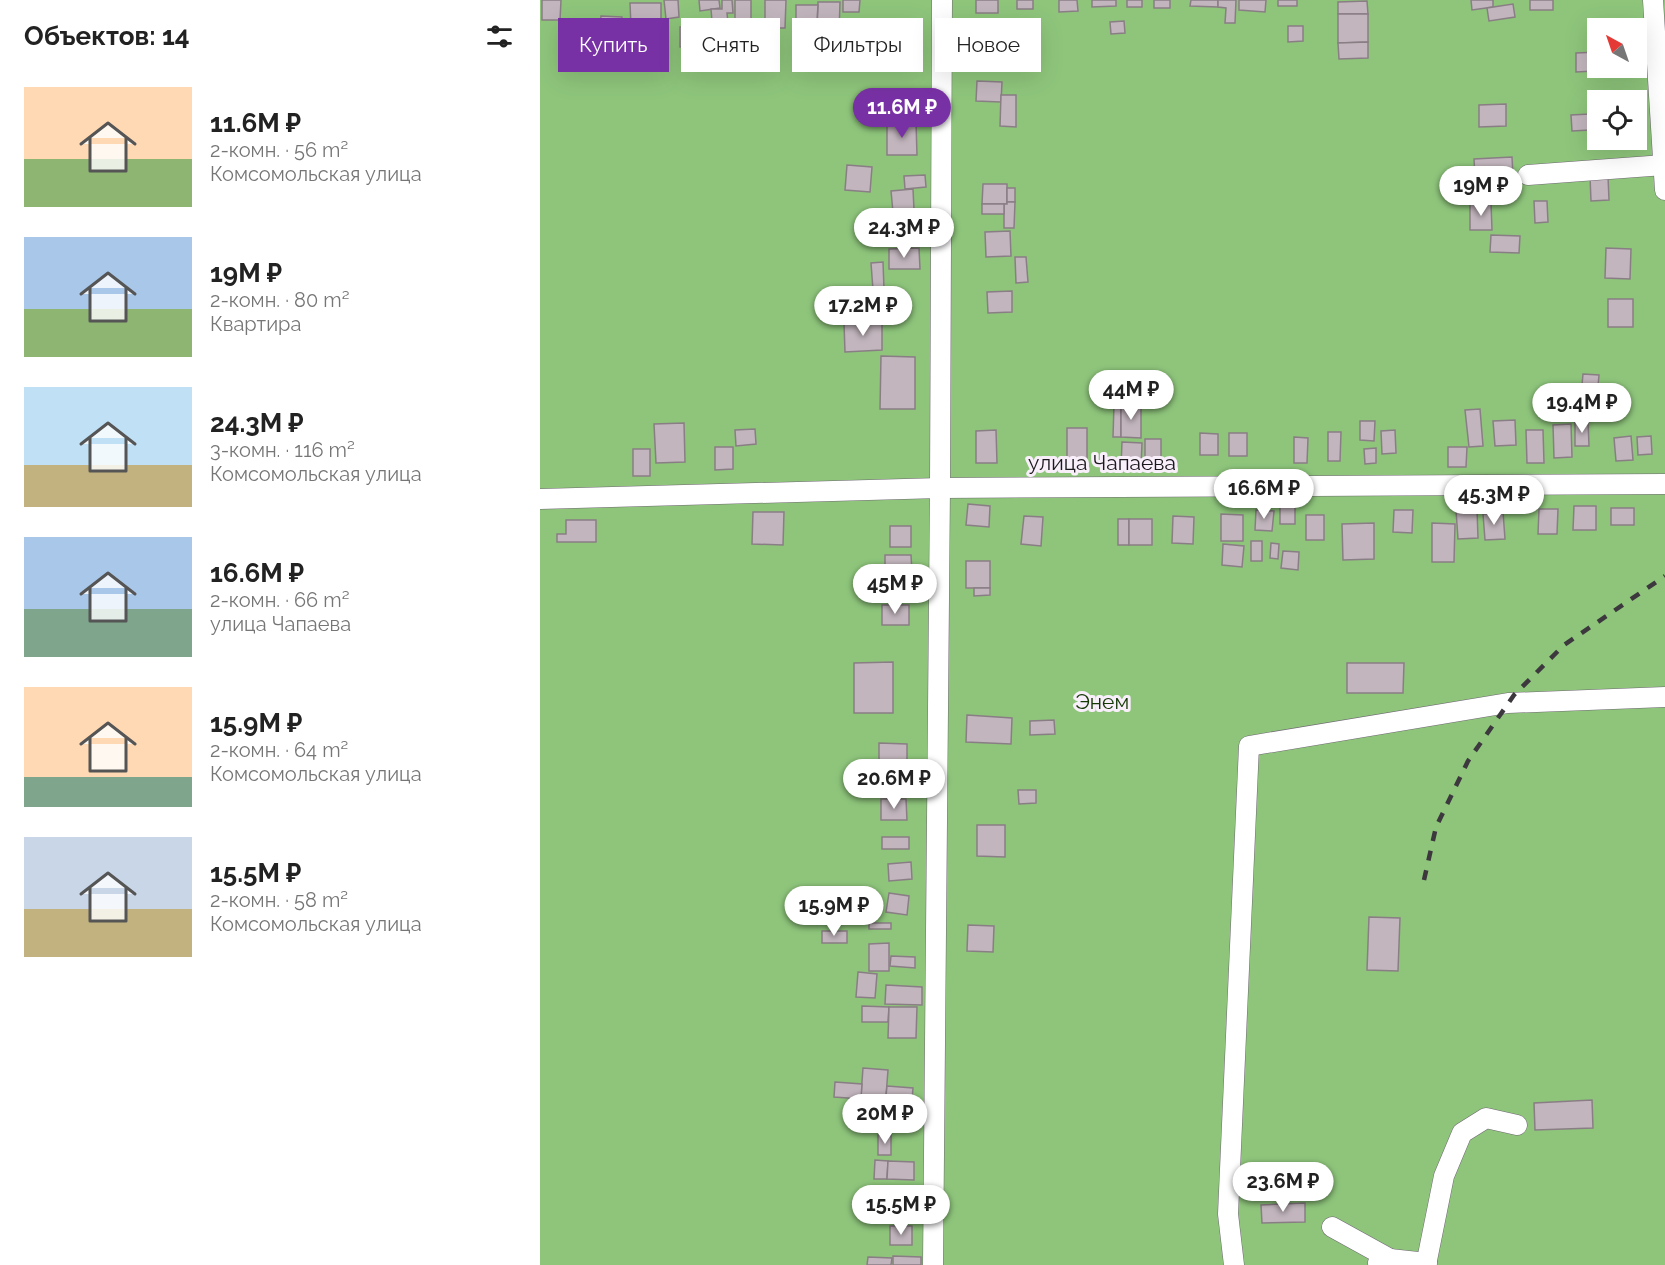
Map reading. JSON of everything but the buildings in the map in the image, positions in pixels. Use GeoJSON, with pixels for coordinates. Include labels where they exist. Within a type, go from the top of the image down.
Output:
{"type":"FeatureCollection","features":[{"type":"Feature","properties":{"kind":"street"},"geometry":{"type":"LineString","coordinates":[[933,1265],[942,0]]}},
{"type":"Feature","properties":{"kind":"street"},"geometry":{"type":"LineString","coordinates":[[1653,0],[1665,190]]}},
{"type":"Feature","properties":{"kind":"street"},"geometry":{"type":"LineString","coordinates":[[1528,175],[1664,165]]}},
{"type":"Feature","properties":{"kind":"street","name":"улица Чапаева"},"geometry":{"type":"LineString","coordinates":[[540,499],[940,488],[1665,484]]}},
{"type":"Feature","properties":{"kind":"street"},"geometry":{"type":"LineString","coordinates":[[1234,1265],[1228,1214],[1249,746],[1508,704],[1665,697]]}},
{"type":"Feature","properties":{"kind":"street"},"geometry":{"type":"LineString","coordinates":[[1332,1227],[1381,1262],[1427,1264],[1444,1176],[1462,1133],[1486,1118],[1517,1125]]}},
{"type":"Feature","properties":{"kind":"green space","name":"Энем"},"geometry":{"type":"Polygon","coordinates":[[[540,0],[1665,0],[1665,1265],[540,1265],[540,0]]]}},
{"type":"Feature","properties":{"kind":"railway"},"geometry":{"type":"LineString","coordinates":[[1424,880],[1436,827],[1468,761],[1514,695],[1564,645],[1665,576]]}}]}
